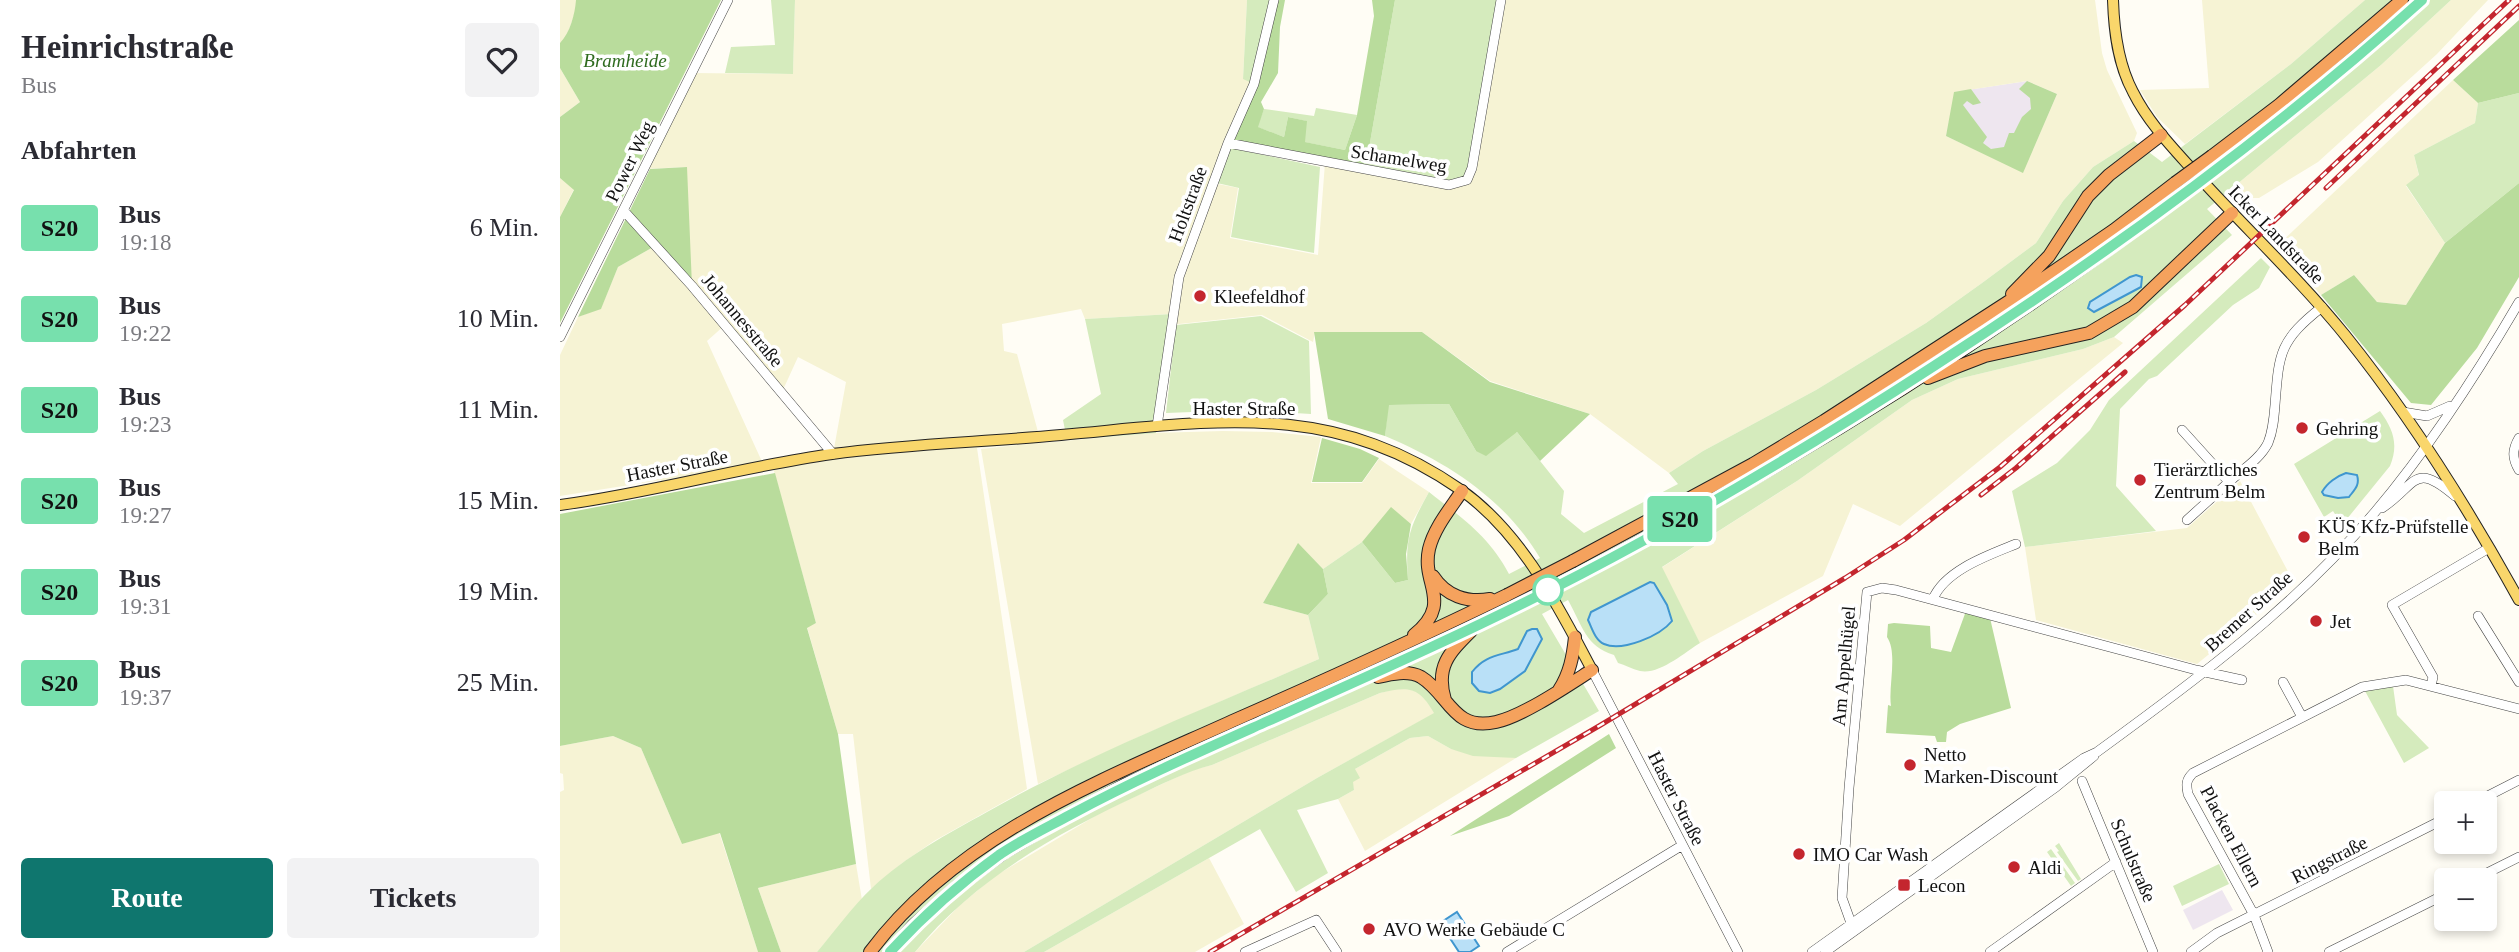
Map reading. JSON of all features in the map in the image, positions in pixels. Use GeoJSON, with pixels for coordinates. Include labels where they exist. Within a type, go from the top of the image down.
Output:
{"type":"FeatureCollection","features":[{"type":"Feature","properties":{"kind":"highway"},"geometry":{"type":"LineString","coordinates":[[2215,162],[2402,0]]}},
{"type":"Feature","properties":{"kind":"highway"},"geometry":{"type":"LineString","coordinates":[[870,952],[889,929],[939,881],[994,839],[1117,772],[1401,646],[1581,574],[1759,475],[1892,394],[2035,301],[2215,162],[2286,116],[2422,0]]}},
{"type":"Feature","properties":{"kind":"highway"},"geometry":{"type":"LineString","coordinates":[[2001,307],[2049,256],[2088,196],[2109,175],[2161,135]]}},
{"type":"Feature","properties":{"kind":"highway"},"geometry":{"type":"LineString","coordinates":[[1447,704],[1442,690],[1444,663],[1452,650],[1478,625],[1511,601],[1573,561],[1753,464],[1812,428],[2180,188]]}},
{"type":"Feature","properties":{"kind":"highway"},"geometry":{"type":"LineString","coordinates":[[1892,394],[1984,356],[2064,341],[2090,333],[2133,307],[2232,213]]}},
{"type":"Feature","properties":{"kind":"highway"},"geometry":{"type":"LineString","coordinates":[[1401,646],[1431,617],[1434,590],[1429,549],[1436,530],[1462,491]]}},
{"type":"Feature","properties":{"kind":"highway"},"geometry":{"type":"LineString","coordinates":[[1431,573],[1437,583],[1461,598],[1511,601]]}},
{"type":"Feature","properties":{"kind":"highway"},"geometry":{"type":"LineString","coordinates":[[890,952],[914,925],[957,887],[1003,853],[1125,785],[1478,625]]}},
{"type":"Feature","properties":{"kind":"highway"},"geometry":{"type":"LineString","coordinates":[[1559,690],[1571,664],[1575,637]]}},
{"type":"Feature","properties":{"kind":"highway"},"geometry":{"type":"LineString","coordinates":[[1357,681],[1401,673],[1419,676],[1465,720],[1478,723],[1496,722],[1520,712],[1592,670]]}},
{"type":"Feature","properties":{"kind":"main road","name":"Icker Landstraße"},"geometry":{"type":"LineString","coordinates":[[2113,0],[2116,38],[2126,76],[2150,121],[2232,213],[2322,307],[2403,412],[2426,445],[2519,600]]}},
{"type":"Feature","properties":{"kind":"main road","name":"Haster Straße"},"geometry":{"type":"LineString","coordinates":[[560,505],[833,454],[1157,426],[1273,422],[1319,428],[1342,433],[1392,451],[1462,491],[1494,519],[1521,550],[1575,637],[1592,670]]}},
{"type":"Feature","properties":{"kind":"street","name":"Power Weg"},"geometry":{"type":"LineString","coordinates":[[560,337],[729,0]]}},
{"type":"Feature","properties":{"kind":"street","name":"Holtstraße"},"geometry":{"type":"LineString","coordinates":[[1157,426],[1179,277],[1228,143],[1254,84],[1274,0]]}},
{"type":"Feature","properties":{"kind":"street","name":"Schamelweg"},"geometry":{"type":"LineString","coordinates":[[1228,143],[1449,185],[1467,180],[1472,168],[1500,0]]}},
{"type":"Feature","properties":{"kind":"street","name":"Johannesstraße"},"geometry":{"type":"LineString","coordinates":[[624,211],[692,286],[833,454]]}},
{"type":"Feature","properties":{"kind":"street","name":"Bremer Straße"},"geometry":{"type":"LineString","coordinates":[[1812,952],[2206,672],[2288,600],[2374,513],[2426,445],[2486,358],[2519,302]]}},
{"type":"Feature","properties":{"kind":"street"},"geometry":{"type":"LineString","coordinates":[[2188,520],[2259,455],[2268,443],[2273,428],[2277,366],[2281,353],[2287,339],[2322,307]]}},
{"type":"Feature","properties":{"kind":"street"},"geometry":{"type":"LineString","coordinates":[[2403,412],[2427,416],[2454,403]]}},
{"type":"Feature","properties":{"kind":"street"},"geometry":{"type":"LineString","coordinates":[[2182,430],[2229,482]]}},
{"type":"Feature","properties":{"kind":"street"},"geometry":{"type":"LineString","coordinates":[[2519,439],[2513,460],[2519,470]]}},
{"type":"Feature","properties":{"kind":"street"},"geometry":{"type":"LineString","coordinates":[[2374,513],[2394,500],[2411,482],[2421,477],[2435,480],[2459,499]]}},
{"type":"Feature","properties":{"kind":"street"},"geometry":{"type":"LineString","coordinates":[[1933,599],[1941,585],[1976,560],[2016,544]]}},
{"type":"Feature","properties":{"kind":"street"},"geometry":{"type":"LineString","coordinates":[[2431,686],[2433,677],[2392,605],[2489,548]]}},
{"type":"Feature","properties":{"kind":"street","name":"Am Appelhügel"},"geometry":{"type":"LineString","coordinates":[[1851,923],[1842,898],[1867,592],[1889,589],[1933,599],[2206,672]]}},
{"type":"Feature","properties":{"kind":"street"},"geometry":{"type":"LineString","coordinates":[[2478,616],[2519,682]]}},
{"type":"Feature","properties":{"kind":"street","name":"Haster Straße"},"geometry":{"type":"LineString","coordinates":[[1592,670],[1738,952]]}},
{"type":"Feature","properties":{"kind":"street"},"geometry":{"type":"LineString","coordinates":[[2206,672],[2242,680]]}},
{"type":"Feature","properties":{"kind":"street","name":"Placken Ellern"},"geometry":{"type":"LineString","coordinates":[[2268,952],[2254,915],[2188,794],[2186,785],[2193,773],[2361,687],[2406,680],[2519,709]]}},
{"type":"Feature","properties":{"kind":"street"},"geometry":{"type":"LineString","coordinates":[[2283,682],[2302,717]]}},
{"type":"Feature","properties":{"kind":"street","name":"Bremer Straße"},"geometry":{"type":"LineString","coordinates":[[1825,952],[2088,763],[2097,752]]}},
{"type":"Feature","properties":{"kind":"street"},"geometry":{"type":"LineString","coordinates":[[2497,791],[2519,780]]}},
{"type":"Feature","properties":{"kind":"street","name":"Schulstraße"},"geometry":{"type":"LineString","coordinates":[[2082,781],[2154,952]]}},
{"type":"Feature","properties":{"kind":"street","name":"Ringstraße"},"geometry":{"type":"LineString","coordinates":[[2191,952],[2217,933],[2434,824]]}},
{"type":"Feature","properties":{"kind":"street"},"geometry":{"type":"LineString","coordinates":[[1507,952],[1681,846]]}},
{"type":"Feature","properties":{"kind":"street"},"geometry":{"type":"LineString","coordinates":[[2497,868],[2519,857]]}},
{"type":"Feature","properties":{"kind":"street"},"geometry":{"type":"LineString","coordinates":[[1990,952],[2116,862]]}},
{"type":"Feature","properties":{"kind":"street"},"geometry":{"type":"LineString","coordinates":[[2329,952],[2434,900]]}},
{"type":"Feature","properties":{"kind":"street"},"geometry":{"type":"LineString","coordinates":[[1245,952],[1316,920],[1338,952]]}},
{"type":"Feature","properties":{"kind":"shaded area"},"geometry":{"type":"Polygon","coordinates":[[[560,0],[576,0],[576,10],[566,38],[560,43],[560,0]]]}},
{"type":"Feature","properties":{"kind":"shaded area"},"geometry":{"type":"Polygon","coordinates":[[[795,0],[1247,0],[1243,78],[1254,84],[1213,183],[1238,188],[1230,238],[1318,255],[1325,163],[1449,185],[1501,0],[2095,0],[2107,70],[2137,133],[2134,141],[2093,167],[2063,201],[2036,243],[1982,283],[1926,323],[1816,390],[1703,451],[1669,473],[1590,414],[1490,381],[1422,332],[1315,332],[1313,342],[1262,315],[1170,325],[1171,314],[1085,319],[1081,309],[1002,324],[1004,351],[1017,354],[1041,443],[1152,433],[1223,431],[1321,437],[1311,483],[1362,483],[1379,459],[1429,492],[1411,524],[1391,508],[1362,542],[1323,569],[1298,544],[1263,603],[1308,615],[1319,659],[1038,784],[981,449],[1028,444],[977,448],[1027,789],[934,841],[871,889],[853,734],[838,734],[807,627],[816,623],[772,464],[833,454],[846,382],[798,357],[782,392],[725,325],[707,341],[764,466],[663,486],[661,480],[560,496],[560,355],[578,317],[601,308],[618,267],[655,246],[687,167],[644,169],[692,73],[793,74],[795,0]],[[2027,81],[1955,92],[1946,136],[2023,172],[2057,94],[2027,81]]]}},
{"type":"Feature","properties":{"kind":"shaded area"},"geometry":{"type":"Polygon","coordinates":[[[2202,0],[2365,0],[2291,64],[2185,144],[2157,117],[2140,90],[2209,88],[2202,0]]]}},
{"type":"Feature","properties":{"kind":"shaded area"},"geometry":{"type":"Polygon","coordinates":[[[2451,0],[2488,0],[2437,54],[2318,162],[2259,198],[2245,198],[2236,185],[2381,65],[2451,0]]]}},
{"type":"Feature","properties":{"kind":"shaded area"},"geometry":{"type":"Polygon","coordinates":[[[560,68],[580,102],[560,117],[560,68]]]}},
{"type":"Feature","properties":{"kind":"shaded area"},"geometry":{"type":"Polygon","coordinates":[[[2453,80],[2478,103],[2475,123],[2414,155],[2419,176],[2406,186],[2445,243],[2406,305],[2377,302],[2354,275],[2321,295],[2277,246],[2453,80]]]}},
{"type":"Feature","properties":{"kind":"shaded area"},"geometry":{"type":"Polygon","coordinates":[[[2027,81],[2057,94],[2023,173],[1946,136],[1954,92],[2027,81]]]}},
{"type":"Feature","properties":{"kind":"shaded area"},"geometry":{"type":"Polygon","coordinates":[[[560,178],[574,189],[560,217],[560,178]]]}},
{"type":"Feature","properties":{"kind":"shaded area"},"geometry":{"type":"Polygon","coordinates":[[[2114,337],[2123,343],[1900,526],[1853,504],[1823,576],[1700,643],[1661,568],[1797,481],[1912,400],[1958,379],[2083,349],[2114,337]]]}},
{"type":"Feature","properties":{"kind":"shaded area"},"geometry":{"type":"Polygon","coordinates":[[[2240,481],[2293,581],[2197,664],[2036,620],[2025,547],[2187,528],[2240,481]]]}},
{"type":"Feature","properties":{"kind":"shaded area"},"geometry":{"type":"Polygon","coordinates":[[[1402,687],[1421,693],[1435,713],[1317,778],[1024,952],[915,952],[960,905],[995,876],[1102,812],[1192,770],[1212,765],[1380,693],[1402,687]]]}},
{"type":"Feature","properties":{"kind":"shaded area"},"geometry":{"type":"Polygon","coordinates":[[[613,736],[641,748],[682,844],[719,832],[758,952],[560,952],[560,792],[564,790],[563,774],[560,773],[560,746],[613,736]]]}},
{"type":"Feature","properties":{"kind":"shaded area"},"geometry":{"type":"Polygon","coordinates":[[[1428,736],[1451,749],[1516,758],[1365,851],[1338,799],[1354,790],[1352,782],[1355,769],[1410,738],[1428,736]]]}},
{"type":"Feature","properties":{"kind":"shaded area"},"geometry":{"type":"Polygon","coordinates":[[[1209,858],[1244,924],[1195,952],[1044,952],[1209,858]]]}},
{"type":"Feature","properties":{"kind":"shaded area"},"geometry":{"type":"Polygon","coordinates":[[[856,864],[862,900],[817,952],[781,952],[758,888],[856,864]]]}},
{"type":"Feature","properties":{"kind":"shaded area"},"geometry":{"type":"Polygon","coordinates":[[[2222,890],[2233,910],[2193,930],[2183,910],[2222,890]]]}},
{"type":"Feature","properties":{"kind":"green space","name":"Bramheide"},"geometry":{"type":"Polygon","coordinates":[[[576,0],[721,0],[560,323],[560,217],[574,190],[560,178],[560,117],[580,102],[560,68],[560,43],[567,34],[576,0]]]}},
{"type":"Feature","properties":{"kind":"green space"},"geometry":{"type":"Polygon","coordinates":[[[771,0],[795,0],[793,74],[725,73],[731,47],[775,45],[771,0]]]}},
{"type":"Feature","properties":{"kind":"green space"},"geometry":{"type":"Polygon","coordinates":[[[1247,0],[1274,0],[1254,84],[1243,79],[1247,0]]]}},
{"type":"Feature","properties":{"kind":"green space"},"geometry":{"type":"Polygon","coordinates":[[[1274,0],[1285,0],[1280,27],[1278,73],[1261,102],[1264,109],[1258,127],[1284,137],[1288,117],[1307,121],[1305,142],[1345,150],[1357,115],[1374,16],[1372,0],[1395,0],[1365,171],[1228,143],[1254,84],[1274,0]]]}},
{"type":"Feature","properties":{"kind":"green space"},"geometry":{"type":"Polygon","coordinates":[[[1395,0],[1501,0],[1467,180],[1449,185],[1365,171],[1395,0]]]}},
{"type":"Feature","properties":{"kind":"green space"},"geometry":{"type":"Polygon","coordinates":[[[2365,0],[2451,0],[2381,65],[2207,209],[2232,235],[2114,337],[2083,349],[1958,379],[1912,400],[1797,481],[1662,567],[1700,643],[1663,667],[1640,671],[1618,663],[1614,655],[1591,641],[1568,600],[1542,614],[1599,711],[1516,758],[1473,756],[1451,749],[1428,736],[1410,738],[1355,769],[1360,778],[1353,782],[1354,790],[1338,799],[1297,810],[1328,873],[1296,892],[1260,829],[1044,952],[1024,952],[1317,778],[1434,713],[1418,693],[1406,689],[1380,693],[1212,765],[1192,771],[1076,826],[989,881],[938,926],[915,952],[817,952],[872,888],[942,837],[1027,790],[1109,750],[1319,659],[1308,615],[1328,594],[1323,569],[1362,542],[1395,583],[1408,580],[1407,554],[1410,534],[1429,492],[1484,538],[1509,574],[1540,558],[1510,518],[1473,485],[1452,470],[1385,436],[1388,405],[1449,404],[1476,451],[1517,432],[1564,491],[1561,514],[1584,533],[1678,484],[1669,473],[1703,451],[1816,390],[1926,323],[1982,283],[2036,243],[2063,201],[2093,167],[2134,141],[2162,162],[2291,64],[2365,0]]]}},
{"type":"Feature","properties":{"kind":"green space"},"geometry":{"type":"Polygon","coordinates":[[[2519,20],[2519,93],[2478,103],[2453,80],[2519,20]]]}},
{"type":"Feature","properties":{"kind":"green space"},"geometry":{"type":"Polygon","coordinates":[[[2027,81],[2057,94],[2023,173],[1946,136],[1954,92],[1971,89],[1981,103],[1973,105],[1967,101],[1963,105],[1987,137],[1983,143],[1991,149],[2004,147],[2009,133],[2014,133],[2022,117],[2031,109],[2030,98],[2019,89],[2027,81]]]}},
{"type":"Feature","properties":{"kind":"green space"},"geometry":{"type":"Polygon","coordinates":[[[2519,93],[2519,183],[2445,243],[2406,185],[2419,175],[2414,155],[2475,123],[2478,103],[2519,93]]]}},
{"type":"Feature","properties":{"kind":"green space"},"geometry":{"type":"Polygon","coordinates":[[[1316,108],[1357,115],[1345,150],[1304,142],[1306,121],[1288,117],[1284,137],[1257,127],[1264,109],[1314,116],[1316,108]]]}},
{"type":"Feature","properties":{"kind":"green space"},"geometry":{"type":"Polygon","coordinates":[[[1231,148],[1320,167],[1314,253],[1231,237],[1239,188],[1217,183],[1231,148]]]}},
{"type":"Feature","properties":{"kind":"green space"},"geometry":{"type":"Polygon","coordinates":[[[687,167],[692,286],[655,246],[618,267],[601,309],[578,317],[650,169],[687,167]]]}},
{"type":"Feature","properties":{"kind":"green space"},"geometry":{"type":"Polygon","coordinates":[[[2519,183],[2519,277],[2477,348],[2431,405],[2411,403],[2321,295],[2354,275],[2377,302],[2406,305],[2445,243],[2519,183]]]}},
{"type":"Feature","properties":{"kind":"green space"},"geometry":{"type":"Polygon","coordinates":[[[2261,258],[2270,267],[2259,288],[2233,305],[2157,376],[2149,379],[2120,409],[2116,486],[2156,531],[2025,547],[2012,491],[2057,463],[2090,430],[2109,400],[2261,258]]]}},
{"type":"Feature","properties":{"kind":"green space"},"geometry":{"type":"Polygon","coordinates":[[[1172,314],[1156,433],[1067,440],[1063,420],[1101,394],[1085,319],[1172,314]]]}},
{"type":"Feature","properties":{"kind":"green space"},"geometry":{"type":"Polygon","coordinates":[[[1261,316],[1309,341],[1311,414],[1244,410],[1166,413],[1176,325],[1261,316]]]}},
{"type":"Feature","properties":{"kind":"green space"},"geometry":{"type":"Polygon","coordinates":[[[1314,332],[1422,332],[1490,382],[1590,414],[1540,461],[1517,432],[1486,456],[1476,451],[1449,404],[1389,405],[1385,436],[1328,419],[1314,332]]]}},
{"type":"Feature","properties":{"kind":"green space"},"geometry":{"type":"Polygon","coordinates":[[[2380,411],[2393,437],[2393,458],[2390,466],[2342,525],[2333,511],[2324,517],[2294,464],[2380,411]]]}},
{"type":"Feature","properties":{"kind":"green space"},"geometry":{"type":"Polygon","coordinates":[[[1322,438],[1360,449],[1379,458],[1362,482],[1312,482],[1322,438]]]}},
{"type":"Feature","properties":{"kind":"green space"},"geometry":{"type":"Polygon","coordinates":[[[775,473],[816,623],[807,628],[838,734],[856,864],[758,888],[781,952],[758,952],[720,833],[682,844],[641,748],[613,736],[560,746],[560,514],[775,473]]]}},
{"type":"Feature","properties":{"kind":"green space"},"geometry":{"type":"Polygon","coordinates":[[[1391,507],[1411,524],[1406,554],[1408,580],[1395,583],[1362,542],[1391,507]]]}},
{"type":"Feature","properties":{"kind":"green space"},"geometry":{"type":"Polygon","coordinates":[[[1298,543],[1323,569],[1328,594],[1308,615],[1263,603],[1298,543]]]}},
{"type":"Feature","properties":{"kind":"green space"},"geometry":{"type":"Polygon","coordinates":[[[1966,611],[1990,618],[2011,708],[1960,724],[1947,732],[1946,742],[1937,742],[1935,736],[1886,733],[1888,705],[1891,706],[1892,661],[1887,637],[1888,624],[1930,626],[1931,648],[1951,652],[1966,611]]]}},
{"type":"Feature","properties":{"kind":"green space"},"geometry":{"type":"Polygon","coordinates":[[[2393,686],[2397,715],[2429,748],[2404,763],[2365,691],[2393,686]]]}},
{"type":"Feature","properties":{"kind":"green space"},"geometry":{"type":"Polygon","coordinates":[[[1609,734],[1616,748],[1509,816],[1450,836],[1609,734]]]}},
{"type":"Feature","properties":{"kind":"green space"},"geometry":{"type":"Polygon","coordinates":[[[2059,843],[2081,879],[2078,881],[2057,852],[2059,851],[2055,846],[2059,843]]]}},
{"type":"Feature","properties":{"kind":"green space"},"geometry":{"type":"Polygon","coordinates":[[[2051,849],[2075,883],[2071,886],[2047,852],[2051,849]]]}},
{"type":"Feature","properties":{"kind":"green space"},"geometry":{"type":"Polygon","coordinates":[[[2219,864],[2229,884],[2182,906],[2173,886],[2219,864]]]}},
{"type":"Feature","properties":{"kind":"water"},"geometry":{"type":"Polygon","coordinates":[[[2136,275],[2142,277],[2141,287],[2094,312],[2088,308],[2090,302],[2136,275]]]}},
{"type":"Feature","properties":{"kind":"water"},"geometry":{"type":"Polygon","coordinates":[[[2346,473],[2357,475],[2358,478],[2349,497],[2324,495],[2322,492],[2329,483],[2346,473]]]}},
{"type":"Feature","properties":{"kind":"water"},"geometry":{"type":"Polygon","coordinates":[[[1650,582],[1654,583],[1667,605],[1672,621],[1650,637],[1630,644],[1612,646],[1598,640],[1588,620],[1591,612],[1650,582]]]}},
{"type":"Feature","properties":{"kind":"water"},"geometry":{"type":"Polygon","coordinates":[[[1537,629],[1542,639],[1525,671],[1500,689],[1490,693],[1479,691],[1472,683],[1472,672],[1477,666],[1487,659],[1518,649],[1527,631],[1537,629]]]}},
{"type":"Feature","properties":{"kind":"water"},"geometry":{"type":"Polygon","coordinates":[[[1457,912],[1479,946],[1470,952],[1459,952],[1440,923],[1457,912]]]}},
{"type":"Feature","properties":{"kind":"railway"},"geometry":{"type":"LineString","coordinates":[[1210,952],[1599,726],[1904,540],[2000,467],[2185,305],[2509,0]]}},
{"type":"Feature","properties":{"kind":"railway"},"geometry":{"type":"LineString","coordinates":[[2326,188],[2519,6]]}},
{"type":"Feature","properties":{"kind":"railway"},"geometry":{"type":"LineString","coordinates":[[1981,495],[2016,468],[2125,372]]}},
{"type":"Feature","properties":{"kind":"bus line","name":"S20"},"geometry":{"type":"LineString","coordinates":[[890,952],[914,925],[957,887],[1003,853],[1049,826],[1125,785],[1357,681],[1581,574],[1831,432],[2035,301],[2120,242],[2286,116],[2422,0]]}},
{"type":"Feature","properties":{"kind":"place","name":"Kleefeldhof"},"geometry":{"type":"Point","coordinates":[1200,296]}},
{"type":"Feature","properties":{"kind":"place","name":"Gehring"},"geometry":{"type":"Point","coordinates":[2302,428]}},
{"type":"Feature","properties":{"kind":"place","name":"Tierärztliches Zentrum Belm"},"geometry":{"type":"Point","coordinates":[2140,480]}},
{"type":"Feature","properties":{"kind":"place","name":"KÜS Kfz-Prüfstelle Belm"},"geometry":{"type":"Point","coordinates":[2304,537]}},
{"type":"Feature","properties":{"kind":"place","name":"Jet"},"geometry":{"type":"Point","coordinates":[2316,621]}},
{"type":"Feature","properties":{"kind":"place","name":"Netto Marken-Discount"},"geometry":{"type":"Point","coordinates":[1910,765]}},
{"type":"Feature","properties":{"kind":"place","name":"IMO Car Wash"},"geometry":{"type":"Point","coordinates":[1799,854]}},
{"type":"Feature","properties":{"kind":"place","name":"Aldi"},"geometry":{"type":"Point","coordinates":[2014,867]}},
{"type":"Feature","properties":{"kind":"place","name":"Lecon"},"geometry":{"type":"Point","coordinates":[1904,885]}},
{"type":"Feature","properties":{"kind":"place","name":"AVO Werke Gebäude C"},"geometry":{"type":"Point","coordinates":[1369,929]}}]}
